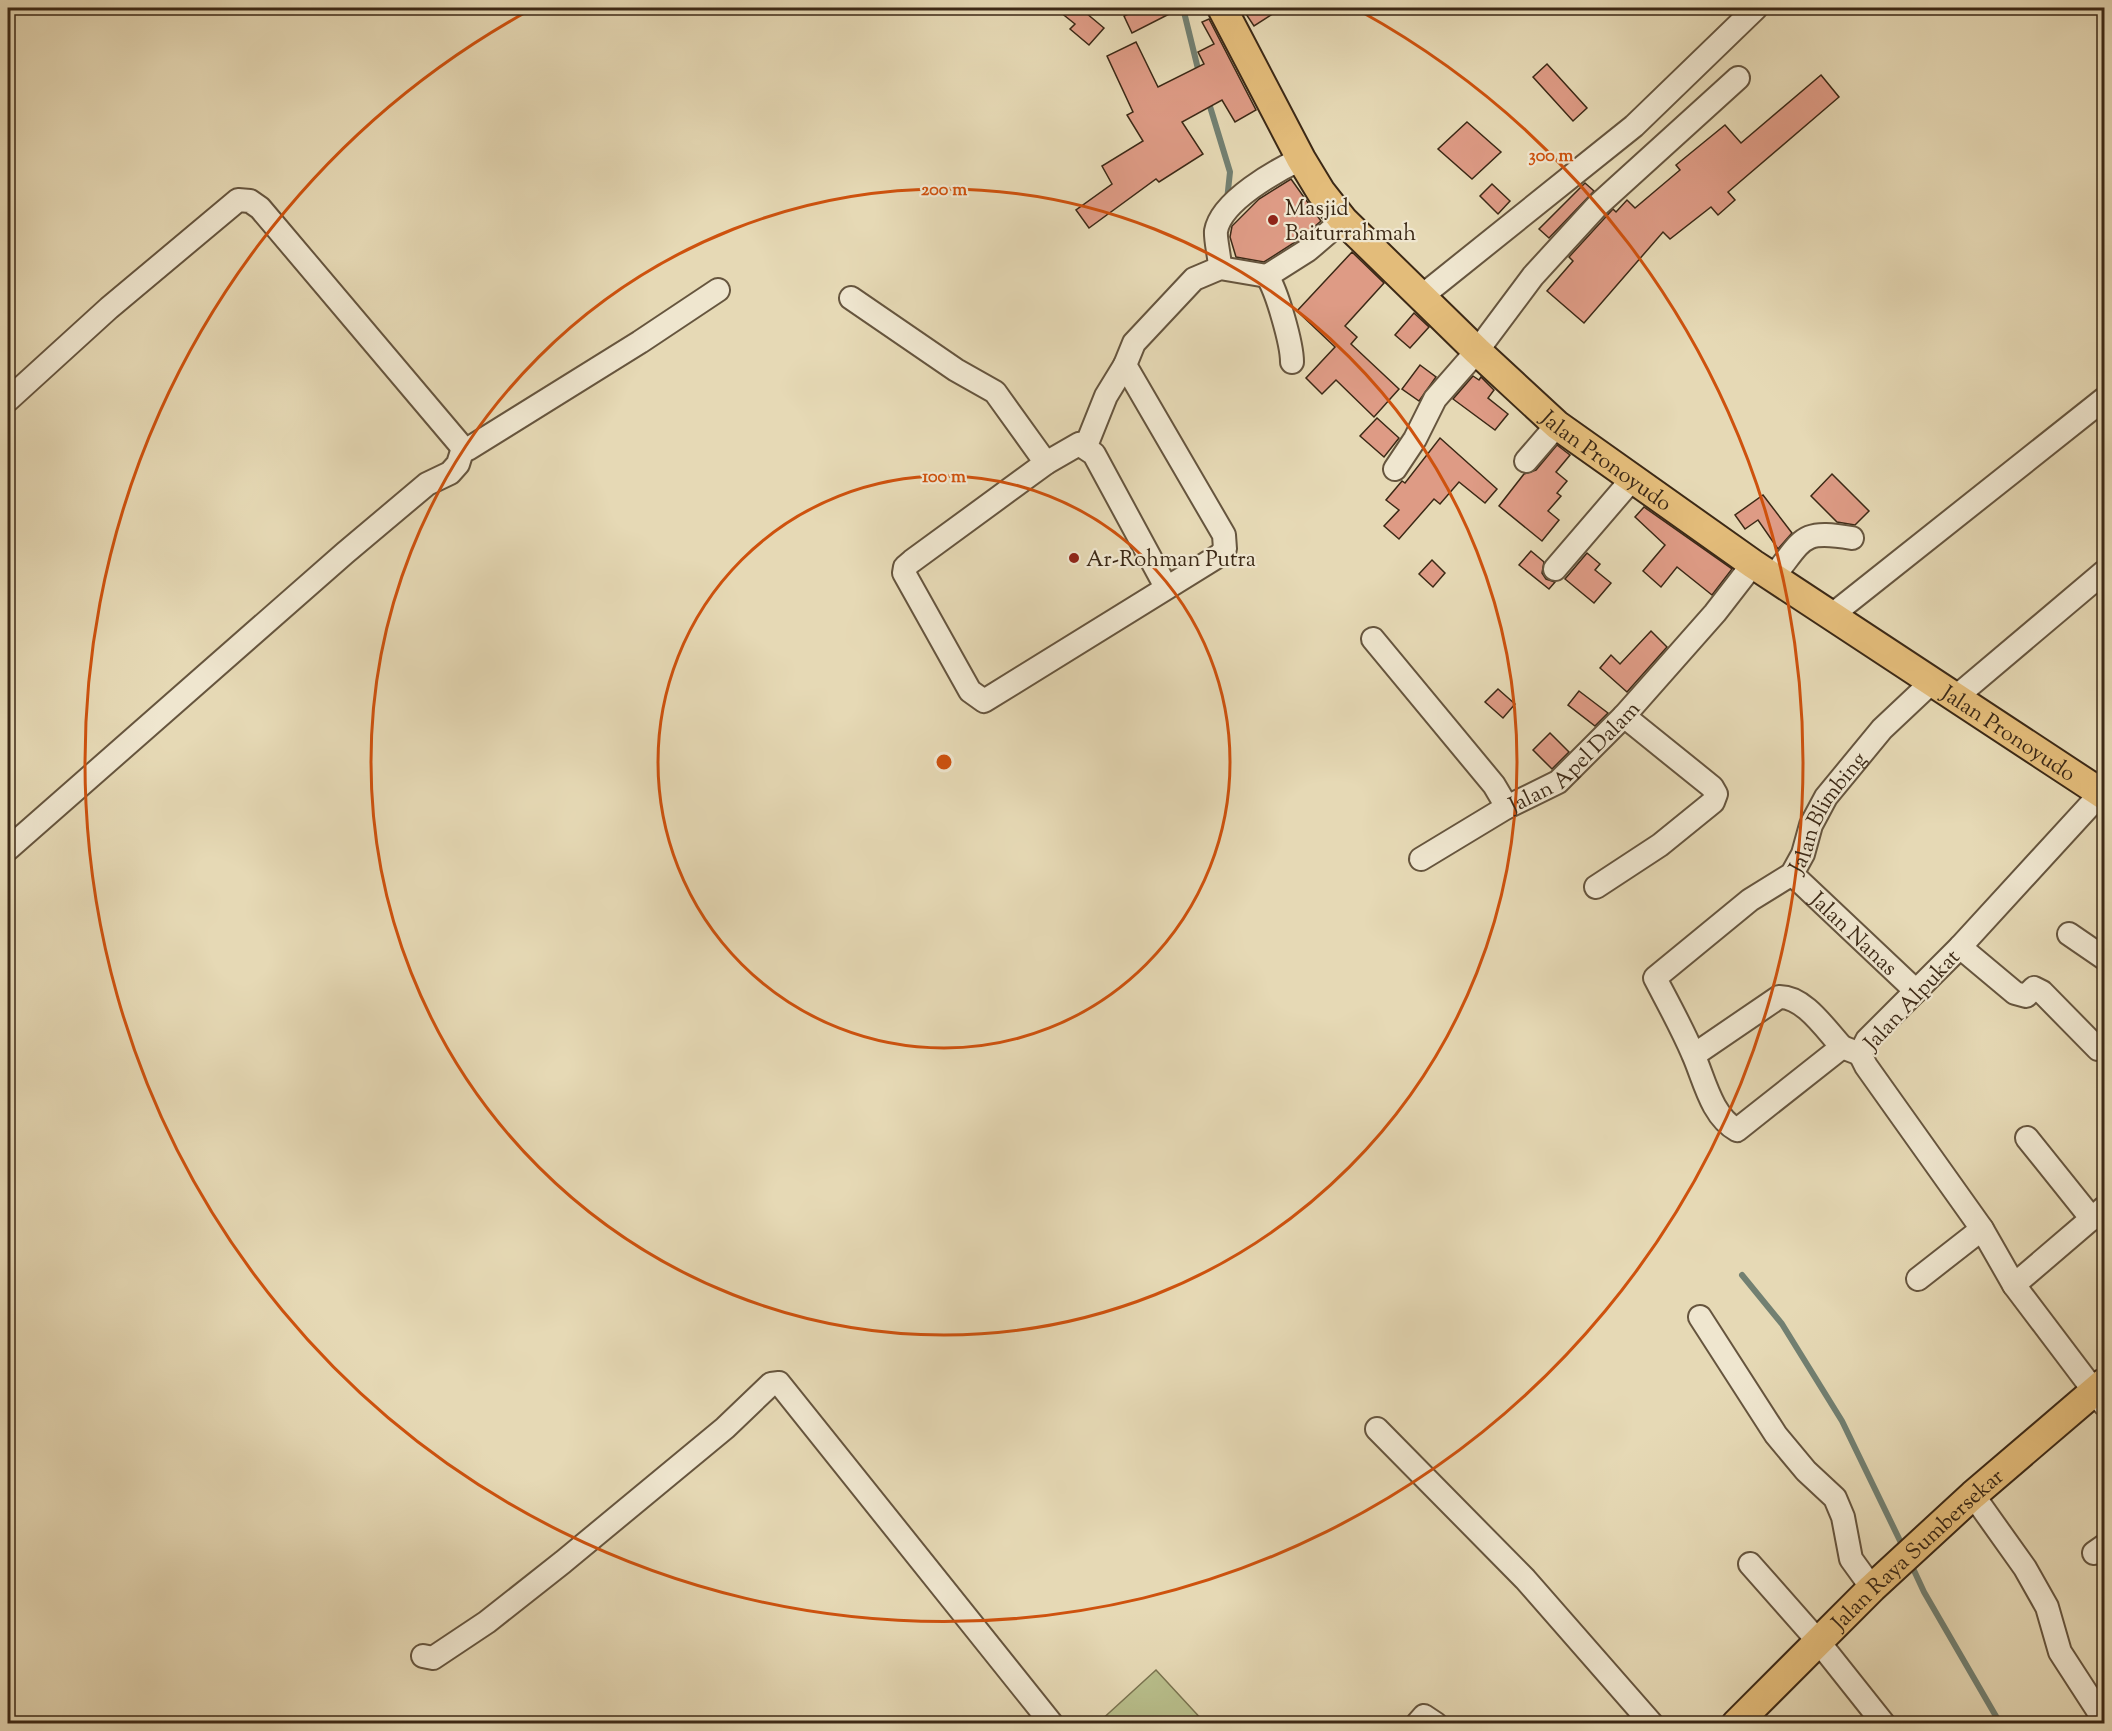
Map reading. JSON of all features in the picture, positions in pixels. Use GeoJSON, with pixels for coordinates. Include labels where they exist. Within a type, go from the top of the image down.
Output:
{"type":"FeatureCollection","features":[{"type":"Feature","properties":{"kind":"main road","name":"Jalan Pronoyudo"},"geometry":{"type":"LineString","coordinates":[[1222,8],[1301,159],[1321,192],[1343,219],[1477,351],[1557,425],[1763,570],[2103,793]]}},
{"type":"Feature","properties":{"kind":"main road","name":"Jalan Raya Sumbersekar"},"geometry":{"type":"LineString","coordinates":[[1736,1724],[1872,1588],[1973,1495],[2101,1393]]}},
{"type":"Feature","properties":{"kind":"street"},"geometry":{"type":"LineString","coordinates":[[1422,296],[1634,126],[1756,8]]}},
{"type":"Feature","properties":{"kind":"street"},"geometry":{"type":"LineString","coordinates":[[1395,469],[1415,439],[1435,399],[1477,351],[1533,276],[1598,205],[1738,78]]}},
{"type":"Feature","properties":{"kind":"street"},"geometry":{"type":"LineString","coordinates":[[1220,268],[1216,231],[1223,217],[1245,192],[1275,171],[1301,159]]}},
{"type":"Feature","properties":{"kind":"street"},"geometry":{"type":"LineString","coordinates":[[8,400],[238,200],[244,200],[260,208],[463,448],[473,448],[494,435],[718,290]]}},
{"type":"Feature","properties":{"kind":"street"},"geometry":{"type":"LineString","coordinates":[[1086,446],[1106,396],[1125,365],[1134,343],[1185,286],[1202,275],[1220,268],[1267,276],[1308,250],[1343,219]]}},
{"type":"Feature","properties":{"kind":"street"},"geometry":{"type":"LineString","coordinates":[[1267,276],[1289,337],[1292,362]]}},
{"type":"Feature","properties":{"kind":"street"},"geometry":{"type":"LineString","coordinates":[[851,298],[956,370],[995,392],[1046,463]]}},
{"type":"Feature","properties":{"kind":"street"},"geometry":{"type":"LineString","coordinates":[[1125,365],[1226,541],[1225,549],[1220,555],[989,699],[980,700],[906,581],[904,569],[912,561],[1071,446],[1086,446],[1094,454],[1166,587]]}},
{"type":"Feature","properties":{"kind":"street"},"geometry":{"type":"LineString","coordinates":[[1832,615],[2104,399]]}},
{"type":"Feature","properties":{"kind":"street"},"geometry":{"type":"LineString","coordinates":[[1526,461],[1557,425]]}},
{"type":"Feature","properties":{"kind":"street"},"geometry":{"type":"LineString","coordinates":[[8,849],[345,553],[427,484],[450,473],[458,464],[463,448]]}},
{"type":"Feature","properties":{"kind":"street"},"geometry":{"type":"LineString","coordinates":[[1555,570],[1634,477]]}},
{"type":"Feature","properties":{"kind":"street","name":"Jalan Apel Dalam"},"geometry":{"type":"LineString","coordinates":[[1373,639],[1494,785],[1507,807],[1558,782],[1624,716],[1715,613],[1763,570],[1812,535],[1821,532],[1852,538]]}},
{"type":"Feature","properties":{"kind":"street"},"geometry":{"type":"LineString","coordinates":[[1956,698],[2104,572]]}},
{"type":"Feature","properties":{"kind":"street","name":"Jalan Blimbing"},"geometry":{"type":"LineString","coordinates":[[1694,1055],[1655,978],[1750,900],[1792,874],[1803,854],[1811,825],[1826,798],[1882,729],[1933,681]]}},
{"type":"Feature","properties":{"kind":"street"},"geometry":{"type":"LineString","coordinates":[[1596,887],[1660,844],[1713,802],[1716,794],[1712,787],[1624,716]]}},
{"type":"Feature","properties":{"kind":"street","name":"Jalan Alpukat"},"geometry":{"type":"LineString","coordinates":[[2101,1393],[2014,1285],[1982,1229],[1866,1066],[1851,1051],[1867,1040],[1960,947],[2103,793]]}},
{"type":"Feature","properties":{"kind":"street"},"geometry":{"type":"LineString","coordinates":[[1421,859],[1507,807]]}},
{"type":"Feature","properties":{"kind":"street","name":"Jalan Nanas"},"geometry":{"type":"LineString","coordinates":[[1792,874],[1916,991]]}},
{"type":"Feature","properties":{"kind":"street"},"geometry":{"type":"LineString","coordinates":[[2069,933],[2104,958]]}},
{"type":"Feature","properties":{"kind":"street"},"geometry":{"type":"LineString","coordinates":[[1960,947],[2015,993],[2026,996],[2034,988],[2042,992],[2098,1049]]}},
{"type":"Feature","properties":{"kind":"street"},"geometry":{"type":"LineString","coordinates":[[1788,996],[1800,1003],[1851,1051],[1737,1130],[1727,1122],[1714,1105],[1694,1055],[1779,997],[1788,996]]}},
{"type":"Feature","properties":{"kind":"street"},"geometry":{"type":"LineString","coordinates":[[2014,1285],[2098,1214],[2027,1138]]}},
{"type":"Feature","properties":{"kind":"street"},"geometry":{"type":"LineString","coordinates":[[1918,1278],[1982,1229]]}},
{"type":"Feature","properties":{"kind":"street"},"geometry":{"type":"LineString","coordinates":[[1700,1317],[1776,1435],[1806,1471],[1835,1498],[1842,1517],[1851,1559],[1872,1588]]}},
{"type":"Feature","properties":{"kind":"street"},"geometry":{"type":"LineString","coordinates":[[423,1656],[433,1658],[487,1622],[725,1428],[771,1384],[779,1383],[1052,1724]]}},
{"type":"Feature","properties":{"kind":"street"},"geometry":{"type":"LineString","coordinates":[[1377,1429],[1525,1579],[1652,1724]]}},
{"type":"Feature","properties":{"kind":"street"},"geometry":{"type":"LineString","coordinates":[[1973,1495],[2036,1587],[2047,1607],[2064,1659],[2104,1720]]}},
{"type":"Feature","properties":{"kind":"street"},"geometry":{"type":"LineString","coordinates":[[1750,1564],[1818,1641],[1884,1724]]}},
{"type":"Feature","properties":{"kind":"street"},"geometry":{"type":"LineString","coordinates":[[1417,1724],[1424,1716],[1436,1724]]}},
{"type":"Feature","properties":{"kind":"green space"},"geometry":{"type":"Polygon","coordinates":[[[1156,1670],[1205,1723],[1098,1723],[1156,1670]]]}},
{"type":"Feature","properties":{"kind":"building"},"geometry":{"type":"Polygon","coordinates":[[[1055,8],[1080,8],[1104,28],[1089,45],[1070,29],[1075,24],[1055,8]]]}},
{"type":"Feature","properties":{"kind":"building"},"geometry":{"type":"Polygon","coordinates":[[[1141,8],[1181,8],[1132,33],[1124,16],[1141,8]]]}},
{"type":"Feature","properties":{"kind":"building"},"geometry":{"type":"Polygon","coordinates":[[[1242,8],[1282,8],[1254,26],[1242,8]]]}},
{"type":"Feature","properties":{"kind":"building"},"geometry":{"type":"Polygon","coordinates":[[[1209,19],[1256,110],[1235,122],[1222,100],[1182,122],[1203,154],[1159,182],[1156,179],[1089,228],[1076,210],[1112,184],[1102,166],[1143,141],[1127,115],[1133,112],[1107,56],[1136,42],[1158,87],[1204,64],[1198,52],[1214,44],[1202,22],[1209,19]]]}},
{"type":"Feature","properties":{"kind":"building"},"geometry":{"type":"Polygon","coordinates":[[[1547,64],[1587,108],[1573,121],[1533,77],[1547,64]]]}},
{"type":"Feature","properties":{"kind":"building"},"geometry":{"type":"Polygon","coordinates":[[[1821,75],[1839,97],[1728,192],[1735,200],[1718,215],[1711,207],[1670,239],[1663,232],[1584,323],[1547,291],[1573,261],[1569,257],[1613,209],[1616,212],[1627,200],[1635,208],[1680,170],[1676,165],[1725,125],[1741,143],[1821,75]]]}},
{"type":"Feature","properties":{"kind":"building"},"geometry":{"type":"Polygon","coordinates":[[[1467,122],[1501,152],[1472,179],[1438,149],[1467,122]]]}},
{"type":"Feature","properties":{"kind":"building","name":"Masjid Baiturrahmah"},"geometry":{"type":"Polygon","coordinates":[[[1291,179],[1321,221],[1300,239],[1264,262],[1236,257],[1230,237],[1232,226],[1259,199],[1291,179]]]}},
{"type":"Feature","properties":{"kind":"building"},"geometry":{"type":"Polygon","coordinates":[[[1585,183],[1594,191],[1549,238],[1539,229],[1585,183]]]}},
{"type":"Feature","properties":{"kind":"building"},"geometry":{"type":"Polygon","coordinates":[[[1492,184],[1510,201],[1498,214],[1480,196],[1492,184]]]}},
{"type":"Feature","properties":{"kind":"building"},"geometry":{"type":"Polygon","coordinates":[[[1352,252],[1384,283],[1345,326],[1357,337],[1351,344],[1399,389],[1374,417],[1336,380],[1322,394],[1306,378],[1335,347],[1297,311],[1352,252]]]}},
{"type":"Feature","properties":{"kind":"building"},"geometry":{"type":"Polygon","coordinates":[[[1414,313],[1429,327],[1410,348],[1395,335],[1414,313]]]}},
{"type":"Feature","properties":{"kind":"building"},"geometry":{"type":"Polygon","coordinates":[[[1420,365],[1436,377],[1419,401],[1402,389],[1420,365]]]}},
{"type":"Feature","properties":{"kind":"building"},"geometry":{"type":"Polygon","coordinates":[[[1473,376],[1479,380],[1481,377],[1494,390],[1488,398],[1508,414],[1495,430],[1453,399],[1473,376]]]}},
{"type":"Feature","properties":{"kind":"building"},"geometry":{"type":"Polygon","coordinates":[[[1377,418],[1399,438],[1384,457],[1360,436],[1377,418]]]}},
{"type":"Feature","properties":{"kind":"building"},"geometry":{"type":"Polygon","coordinates":[[[1440,438],[1497,489],[1485,503],[1459,482],[1440,504],[1434,499],[1399,539],[1384,526],[1399,510],[1386,500],[1402,481],[1405,483],[1440,438]]]}},
{"type":"Feature","properties":{"kind":"building"},"geometry":{"type":"Polygon","coordinates":[[[1557,445],[1570,455],[1556,472],[1567,481],[1557,493],[1561,496],[1548,511],[1559,520],[1542,541],[1499,506],[1524,474],[1536,470],[1557,445]]]}},
{"type":"Feature","properties":{"kind":"building"},"geometry":{"type":"Polygon","coordinates":[[[1832,474],[1869,511],[1855,525],[1837,522],[1811,496],[1832,474]]]}},
{"type":"Feature","properties":{"kind":"building"},"geometry":{"type":"Polygon","coordinates":[[[1763,495],[1792,533],[1778,549],[1758,520],[1745,529],[1735,515],[1763,495]]]}},
{"type":"Feature","properties":{"kind":"building"},"geometry":{"type":"Polygon","coordinates":[[[1644,507],[1732,569],[1712,595],[1677,567],[1661,587],[1643,571],[1665,545],[1635,517],[1644,507]]]}},
{"type":"Feature","properties":{"kind":"building"},"geometry":{"type":"Polygon","coordinates":[[[1531,551],[1544,562],[1542,573],[1546,579],[1555,582],[1549,589],[1519,565],[1531,551]]]}},
{"type":"Feature","properties":{"kind":"building"},"geometry":{"type":"Polygon","coordinates":[[[1587,553],[1600,564],[1595,570],[1611,583],[1594,603],[1565,579],[1587,553]]]}},
{"type":"Feature","properties":{"kind":"building"},"geometry":{"type":"Polygon","coordinates":[[[1432,560],[1445,573],[1433,587],[1419,574],[1432,560]]]}},
{"type":"Feature","properties":{"kind":"building"},"geometry":{"type":"Polygon","coordinates":[[[1651,631],[1667,647],[1627,692],[1600,668],[1611,655],[1620,664],[1651,631]]]}},
{"type":"Feature","properties":{"kind":"building"},"geometry":{"type":"Polygon","coordinates":[[[1498,689],[1515,704],[1503,718],[1485,702],[1498,689]]]}},
{"type":"Feature","properties":{"kind":"building"},"geometry":{"type":"Polygon","coordinates":[[[1579,691],[1608,713],[1595,726],[1568,705],[1579,691]]]}},
{"type":"Feature","properties":{"kind":"building"},"geometry":{"type":"Polygon","coordinates":[[[1550,733],[1569,752],[1552,769],[1533,750],[1550,733]]]}},
{"type":"Feature","properties":{"kind":"waterway"},"geometry":{"type":"LineString","coordinates":[[1183,8],[1199,73]]}},
{"type":"Feature","properties":{"kind":"waterway"},"geometry":{"type":"LineString","coordinates":[[1208,100],[1230,172],[1227,200]]}},
{"type":"Feature","properties":{"kind":"waterway"},"geometry":{"type":"LineString","coordinates":[[1742,1275],[1782,1324],[1842,1421],[1904,1549]]}},
{"type":"Feature","properties":{"kind":"waterway"},"geometry":{"type":"LineString","coordinates":[[1911,1564],[1924,1592],[1997,1718],[1996,1724]]}},
{"type":"Feature","properties":{"kind":"place","name":"Masjid Baiturrahmah"},"geometry":{"type":"Point","coordinates":[1273,220]}},
{"type":"Feature","properties":{"kind":"place","name":"Ar-Rohman Putra"},"geometry":{"type":"Point","coordinates":[1074,558]}}]}
